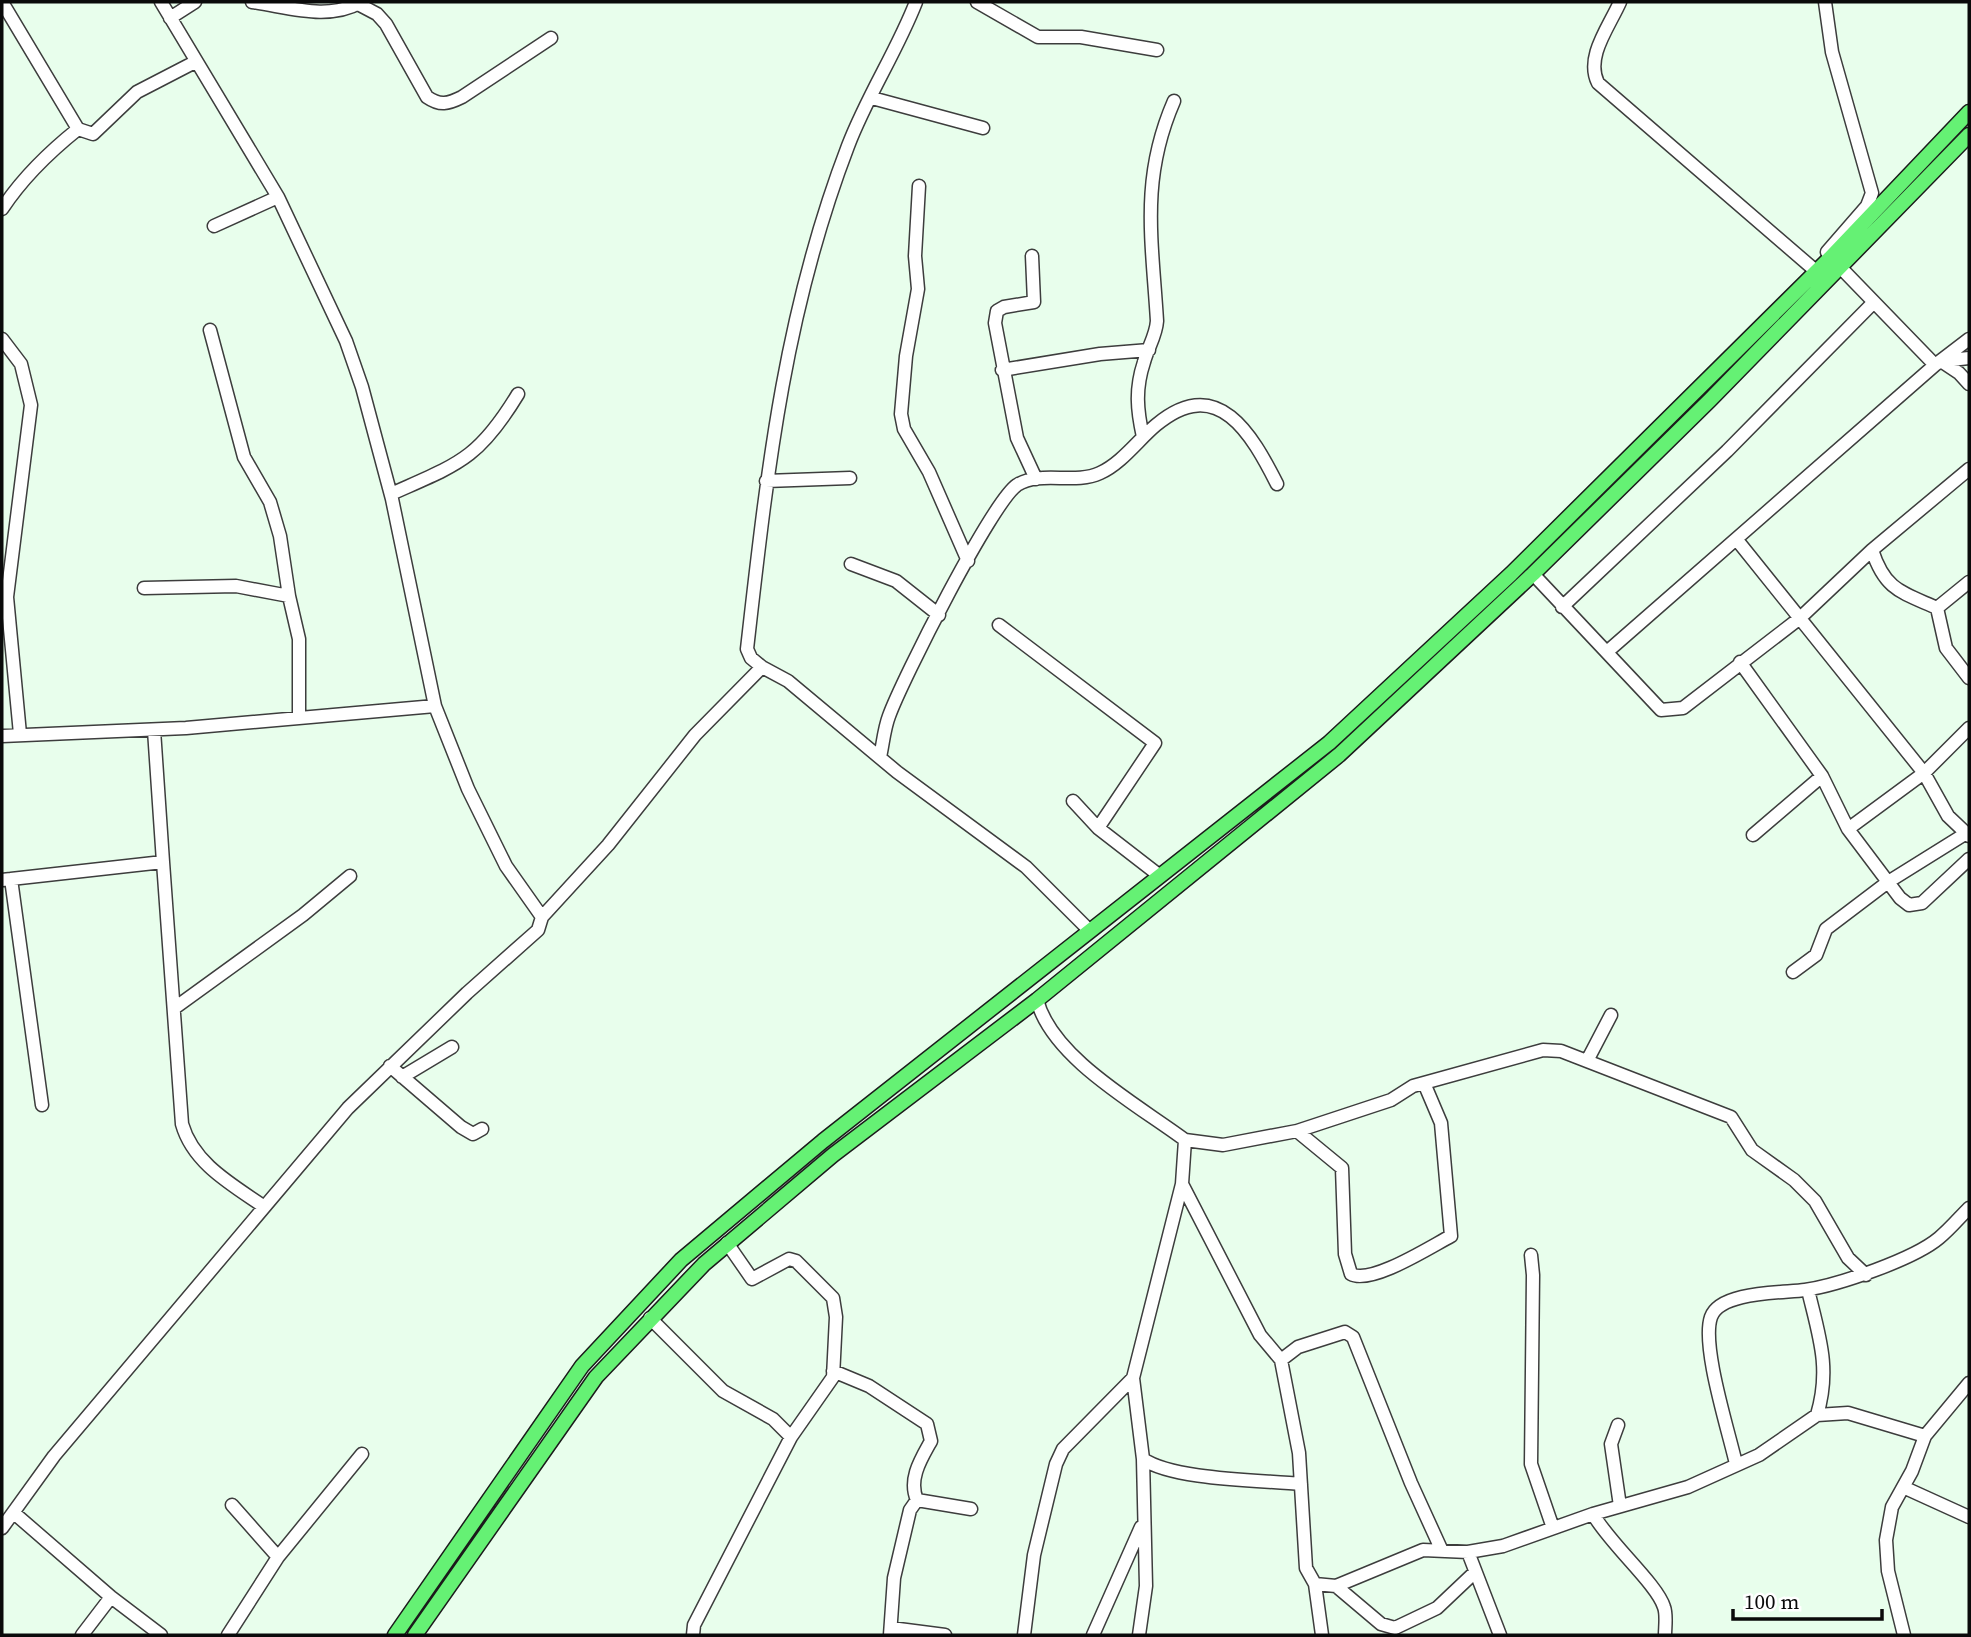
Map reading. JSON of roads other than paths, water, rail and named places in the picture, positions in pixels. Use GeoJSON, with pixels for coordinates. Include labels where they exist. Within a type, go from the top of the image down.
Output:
{"type":"FeatureCollection","features":[{"type":"Feature","properties":{"kind":"main road"},"geometry":{"type":"LineString","coordinates":[[395,1635],[582,1366],[637,1305],[693,1250],[823,1142],[1356,719],[1511,574],[1815,270],[1969,111]]}},
{"type":"Feature","properties":{"kind":"main road"},"geometry":{"type":"LineString","coordinates":[[415,1635],[596,1377],[704,1264],[833,1155],[1037,1000],[1339,755],[1533,574],[1842,269],[1969,135]]}},
{"type":"Feature","properties":{"kind":"main road"},"geometry":{"type":"LineString","coordinates":[[1679,407],[1690,419]]}},
{"type":"Feature","properties":{"kind":"main road"},"geometry":{"type":"LineString","coordinates":[[693,1250],[704,1264]]}},
{"type":"Feature","properties":{"kind":"street"},"geometry":{"type":"LineString","coordinates":[[2,2],[78,129],[93,134],[137,92],[195,62]]}},
{"type":"Feature","properties":{"kind":"street"},"geometry":{"type":"LineString","coordinates":[[161,2],[278,197],[346,341],[362,387],[391,494],[435,706],[468,789],[506,866],[539,908],[542,918]]}},
{"type":"Feature","properties":{"kind":"street"},"geometry":{"type":"LineString","coordinates":[[170,18],[195,2]]}},
{"type":"Feature","properties":{"kind":"street"},"geometry":{"type":"LineString","coordinates":[[253,2],[331,13],[346,11],[359,3],[377,14],[386,24],[427,97],[437,104],[449,104],[462,97],[551,38]]}},
{"type":"Feature","properties":{"kind":"street"},"geometry":{"type":"LineString","coordinates":[[916,2],[902,40],[849,144],[792,326],[766,481],[747,649],[751,658],[762,667],[788,681],[880,757],[1026,867],[1090,931]]}},
{"type":"Feature","properties":{"kind":"street"},"geometry":{"type":"LineString","coordinates":[[978,2],[1038,37],[1081,37],[1157,50]]}},
{"type":"Feature","properties":{"kind":"street"},"geometry":{"type":"LineString","coordinates":[[1620,2],[1595,53],[1591,70],[1598,83],[1815,270],[1867,206],[1871,193],[1832,51],[1825,2]]}},
{"type":"Feature","properties":{"kind":"street"},"geometry":{"type":"LineString","coordinates":[[872,99],[983,128]]}},
{"type":"Feature","properties":{"kind":"street"},"geometry":{"type":"LineString","coordinates":[[1143,438],[1137,407],[1137,387],[1156,333],[1157,321],[1149,204],[1155,150],[1174,101]]}},
{"type":"Feature","properties":{"kind":"street"},"geometry":{"type":"LineString","coordinates":[[2,209],[28,173],[78,129]]}},
{"type":"Feature","properties":{"kind":"street"},"geometry":{"type":"LineString","coordinates":[[919,186],[915,256],[918,289],[906,356],[901,414],[904,429],[929,472],[968,561]]}},
{"type":"Feature","properties":{"kind":"street"},"geometry":{"type":"LineString","coordinates":[[214,226],[278,197]]}},
{"type":"Feature","properties":{"kind":"street"},"geometry":{"type":"LineString","coordinates":[[1032,256],[1034,302],[1004,307],[998,311],[995,323],[1017,438],[1036,479]]}},
{"type":"Feature","properties":{"kind":"street"},"geometry":{"type":"LineString","coordinates":[[1842,269],[1873,303],[1938,363],[1969,384]]}},
{"type":"Feature","properties":{"kind":"street"},"geometry":{"type":"LineString","coordinates":[[1562,607],[1727,451],[1873,303]]}},
{"type":"Feature","properties":{"kind":"street"},"geometry":{"type":"LineString","coordinates":[[210,330],[244,457],[270,502],[280,536],[299,639],[299,717]]}},
{"type":"Feature","properties":{"kind":"street"},"geometry":{"type":"LineString","coordinates":[[1608,651],[1938,363],[1969,339]]}},
{"type":"Feature","properties":{"kind":"street"},"geometry":{"type":"LineString","coordinates":[[2,340],[21,364],[31,405],[5,597],[20,734]]}},
{"type":"Feature","properties":{"kind":"street"},"geometry":{"type":"LineString","coordinates":[[1002,370],[1100,354],[1149,350]]}},
{"type":"Feature","properties":{"kind":"street"},"geometry":{"type":"LineString","coordinates":[[1938,363],[1969,358]]}},
{"type":"Feature","properties":{"kind":"street"},"geometry":{"type":"LineString","coordinates":[[391,494],[461,463],[485,442],[518,394]]}},
{"type":"Feature","properties":{"kind":"street"},"geometry":{"type":"LineString","coordinates":[[880,757],[888,718],[911,665],[1006,496],[1018,484],[1036,479],[1070,480],[1100,473],[1178,410],[1190,406],[1214,409],[1237,422],[1251,436],[1277,484]]}},
{"type":"Feature","properties":{"kind":"street"},"geometry":{"type":"LineString","coordinates":[[1533,574],[1661,710],[1682,708],[1800,618],[1872,550],[1969,469]]}},
{"type":"Feature","properties":{"kind":"street"},"geometry":{"type":"LineString","coordinates":[[766,481],[850,478]]}},
{"type":"Feature","properties":{"kind":"street"},"geometry":{"type":"LineString","coordinates":[[1737,540],[1924,773],[1948,816],[1967,835],[1888,882],[1826,929],[1816,955],[1793,972]]}},
{"type":"Feature","properties":{"kind":"street"},"geometry":{"type":"LineString","coordinates":[[1872,550],[1879,571],[1892,588],[1937,608]]}},
{"type":"Feature","properties":{"kind":"street"},"geometry":{"type":"LineString","coordinates":[[851,564],[896,581],[939,615]]}},
{"type":"Feature","properties":{"kind":"street"},"geometry":{"type":"LineString","coordinates":[[1937,608],[1969,582]]}},
{"type":"Feature","properties":{"kind":"street"},"geometry":{"type":"LineString","coordinates":[[144,588],[236,586],[289,596]]}},
{"type":"Feature","properties":{"kind":"street"},"geometry":{"type":"LineString","coordinates":[[1937,608],[1946,648],[1969,678]]}},
{"type":"Feature","properties":{"kind":"street"},"geometry":{"type":"LineString","coordinates":[[999,625],[1155,743],[1098,828]]}},
{"type":"Feature","properties":{"kind":"street"},"geometry":{"type":"LineString","coordinates":[[1740,662],[1822,776],[1848,829],[1909,905],[1922,903],[1969,859]]}},
{"type":"Feature","properties":{"kind":"street"},"geometry":{"type":"LineString","coordinates":[[2,1528],[54,1456],[348,1108],[538,930],[542,918],[608,845],[695,734],[762,667]]}},
{"type":"Feature","properties":{"kind":"street"},"geometry":{"type":"LineString","coordinates":[[2,736],[154,730],[435,706]]}},
{"type":"Feature","properties":{"kind":"street"},"geometry":{"type":"LineString","coordinates":[[1848,829],[1924,773],[1969,728]]}},
{"type":"Feature","properties":{"kind":"street"},"geometry":{"type":"LineString","coordinates":[[154,730],[176,1007],[182,1124],[191,1147],[216,1173],[263,1206]]}},
{"type":"Feature","properties":{"kind":"street"},"geometry":{"type":"LineString","coordinates":[[1753,835],[1822,776]]}},
{"type":"Feature","properties":{"kind":"street"},"geometry":{"type":"LineString","coordinates":[[1073,801],[1098,828],[1160,876]]}},
{"type":"Feature","properties":{"kind":"street"},"geometry":{"type":"LineString","coordinates":[[42,1105],[7,879],[163,862]]}},
{"type":"Feature","properties":{"kind":"street"},"geometry":{"type":"LineString","coordinates":[[176,1007],[303,915],[350,876]]}},
{"type":"Feature","properties":{"kind":"street"},"geometry":{"type":"LineString","coordinates":[[1037,1000],[1042,1019],[1074,1058],[1185,1140],[1223,1146],[1297,1131],[1391,1100],[1413,1086],[1543,1050],[1561,1051],[1731,1117],[1752,1150],[1794,1180],[1815,1201],[1848,1258],[1866,1275]]}},
{"type":"Feature","properties":{"kind":"street"},"geometry":{"type":"LineString","coordinates":[[1587,1061],[1611,1015]]}},
{"type":"Feature","properties":{"kind":"street"},"geometry":{"type":"LineString","coordinates":[[402,1077],[452,1047]]}},
{"type":"Feature","properties":{"kind":"street"},"geometry":{"type":"LineString","coordinates":[[390,1066],[461,1128],[473,1134],[482,1129]]}},
{"type":"Feature","properties":{"kind":"street"},"geometry":{"type":"LineString","coordinates":[[1297,1131],[1342,1168],[1345,1254],[1351,1275],[1364,1277],[1399,1264],[1451,1236],[1441,1123],[1424,1083]]}},
{"type":"Feature","properties":{"kind":"street"},"geometry":{"type":"LineString","coordinates":[[1139,1635],[1146,1586],[1142,1524],[1143,1459],[1133,1378],[1182,1184],[1185,1140]]}},
{"type":"Feature","properties":{"kind":"street"},"geometry":{"type":"LineString","coordinates":[[1182,1184],[1260,1335],[1281,1360],[1300,1453],[1306,1568],[1315,1584],[1322,1635]]}},
{"type":"Feature","properties":{"kind":"street"},"geometry":{"type":"LineString","coordinates":[[1737,1464],[1711,1357],[1711,1317],[1721,1305],[1737,1298],[1808,1290],[1866,1275],[1937,1240],[1969,1208]]}},
{"type":"Feature","properties":{"kind":"street"},"geometry":{"type":"LineString","coordinates":[[692,1635],[694,1625],[791,1437],[833,1377],[836,1317],[833,1298],[825,1287],[796,1261],[789,1259],[752,1279],[727,1243]]}},
{"type":"Feature","properties":{"kind":"street"},"geometry":{"type":"LineString","coordinates":[[1531,1255],[1531,1464],[1553,1528]]}},
{"type":"Feature","properties":{"kind":"street"},"geometry":{"type":"LineString","coordinates":[[1808,1290],[1825,1364],[1825,1390],[1817,1415]]}},
{"type":"Feature","properties":{"kind":"street"},"geometry":{"type":"LineString","coordinates":[[650,1318],[723,1391],[773,1419],[791,1437]]}},
{"type":"Feature","properties":{"kind":"street"},"geometry":{"type":"LineString","coordinates":[[1281,1360],[1298,1347],[1345,1332],[1353,1337],[1442,1551]]}},
{"type":"Feature","properties":{"kind":"street"},"geometry":{"type":"LineString","coordinates":[[833,1371],[869,1386],[927,1424],[932,1441],[914,1477],[913,1492],[917,1500]]}},
{"type":"Feature","properties":{"kind":"street"},"geometry":{"type":"LineString","coordinates":[[1024,1635],[1034,1555],[1056,1464],[1063,1449],[1133,1378]]}},
{"type":"Feature","properties":{"kind":"street"},"geometry":{"type":"LineString","coordinates":[[1904,1635],[1888,1571],[1886,1540],[1892,1507],[1925,1436],[1969,1383]]}},
{"type":"Feature","properties":{"kind":"street"},"geometry":{"type":"LineString","coordinates":[[1315,1584],[1336,1586],[1407,1554],[1423,1550],[1468,1552],[1503,1546],[1593,1514],[1688,1487],[1759,1455],[1817,1415],[1848,1413],[1925,1436]]}},
{"type":"Feature","properties":{"kind":"street"},"geometry":{"type":"LineString","coordinates":[[1618,1425],[1611,1444],[1620,1506]]}},
{"type":"Feature","properties":{"kind":"street"},"geometry":{"type":"LineString","coordinates":[[228,1635],[278,1557],[362,1454]]}},
{"type":"Feature","properties":{"kind":"street"},"geometry":{"type":"LineString","coordinates":[[1143,1459],[1154,1466],[1179,1472],[1301,1484]]}},
{"type":"Feature","properties":{"kind":"street"},"geometry":{"type":"LineString","coordinates":[[1903,1487],[1969,1517]]}},
{"type":"Feature","properties":{"kind":"street"},"geometry":{"type":"LineString","coordinates":[[917,1500],[971,1509]]}},
{"type":"Feature","properties":{"kind":"street"},"geometry":{"type":"LineString","coordinates":[[917,1500],[907,1520],[894,1578],[890,1631],[945,1635]]}},
{"type":"Feature","properties":{"kind":"street"},"geometry":{"type":"LineString","coordinates":[[232,1505],[278,1557]]}},
{"type":"Feature","properties":{"kind":"street"},"geometry":{"type":"LineString","coordinates":[[14,1513],[111,1597],[161,1635]]}},
{"type":"Feature","properties":{"kind":"street"},"geometry":{"type":"LineString","coordinates":[[1593,1514],[1610,1541],[1656,1593],[1665,1608],[1665,1635]]}},
{"type":"Feature","properties":{"kind":"street"},"geometry":{"type":"LineString","coordinates":[[1093,1635],[1142,1524]]}},
{"type":"Feature","properties":{"kind":"street"},"geometry":{"type":"LineString","coordinates":[[1468,1552],[1500,1635]]}},
{"type":"Feature","properties":{"kind":"street"},"geometry":{"type":"LineString","coordinates":[[1336,1586],[1381,1624],[1395,1628],[1437,1608],[1474,1573]]}},
{"type":"Feature","properties":{"kind":"street"},"geometry":{"type":"LineString","coordinates":[[82,1635],[111,1597]]}}]}
